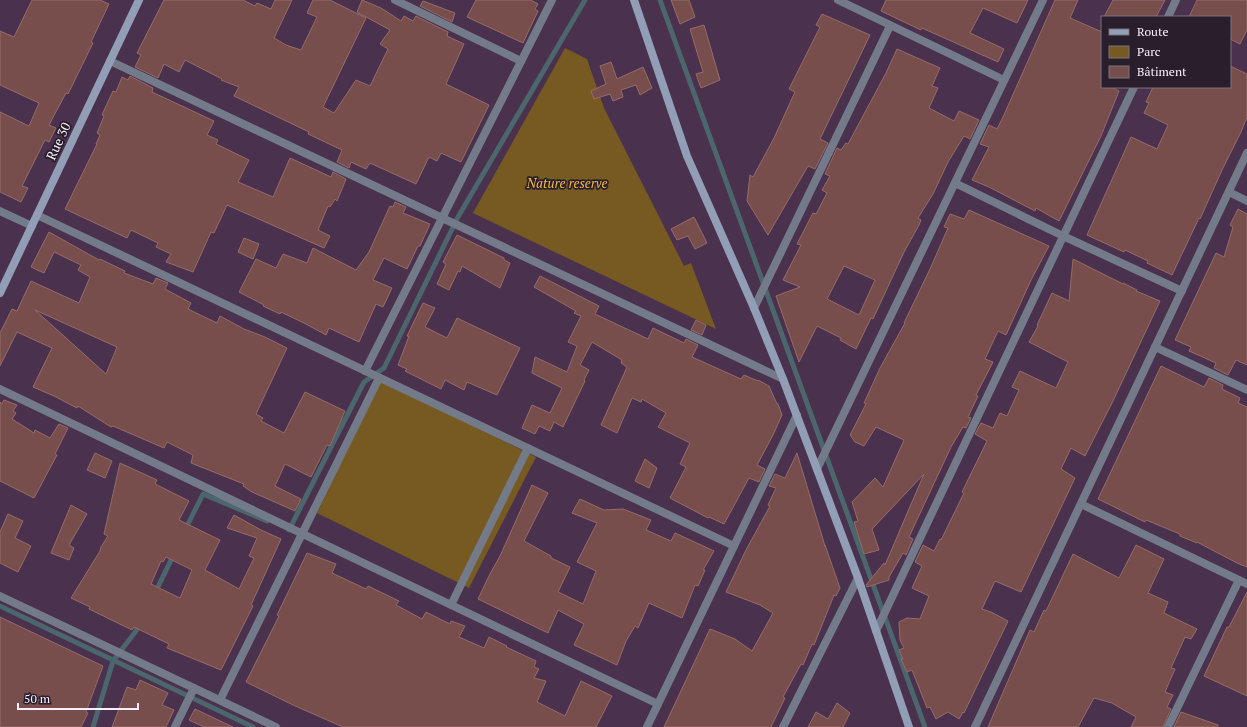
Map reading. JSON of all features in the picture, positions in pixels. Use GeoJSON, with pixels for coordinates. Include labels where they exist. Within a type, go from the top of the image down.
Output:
{"type":"FeatureCollection","features":[{"type":"Feature","properties":{"kind":"street","name":"Rue 30"},"geometry":{"type":"LineString","coordinates":[[0,293],[139,0]]}},
{"type":"Feature","properties":{"kind":"street"},"geometry":{"type":"LineString","coordinates":[[395,0],[521,61]]}},
{"type":"Feature","properties":{"kind":"street"},"geometry":{"type":"LineString","coordinates":[[367,372],[445,220],[552,0]]}},
{"type":"Feature","properties":{"kind":"street"},"geometry":{"type":"LineString","coordinates":[[634,0],[687,156],[754,308],[797,415],[858,578],[909,727]]}},
{"type":"Feature","properties":{"kind":"street"},"geometry":{"type":"LineString","coordinates":[[838,0],[1004,80]]}},
{"type":"Feature","properties":{"kind":"street"},"geometry":{"type":"LineString","coordinates":[[817,469],[1043,0]]}},
{"type":"Feature","properties":{"kind":"street"},"geometry":{"type":"LineString","coordinates":[[1168,16],[1176,0]]}},
{"type":"Feature","properties":{"kind":"street"},"geometry":{"type":"LineString","coordinates":[[754,308],[890,26]]}},
{"type":"Feature","properties":{"kind":"street"},"geometry":{"type":"LineString","coordinates":[[110,61],[783,379]]}},
{"type":"Feature","properties":{"kind":"street"},"geometry":{"type":"LineString","coordinates":[[876,631],[1134,88]]}},
{"type":"Feature","properties":{"kind":"street"},"geometry":{"type":"LineString","coordinates":[[975,727],[1247,153]]}},
{"type":"Feature","properties":{"kind":"street"},"geometry":{"type":"LineString","coordinates":[[955,183],[1063,236],[1182,291]]}},
{"type":"Feature","properties":{"kind":"street"},"geometry":{"type":"LineString","coordinates":[[1228,192],[1247,201]]}},
{"type":"Feature","properties":{"kind":"street"},"geometry":{"type":"LineString","coordinates":[[0,211],[32,226]]}},
{"type":"Feature","properties":{"kind":"street"},"geometry":{"type":"LineString","coordinates":[[37,215],[734,546]]}},
{"type":"Feature","properties":{"kind":"street"},"geometry":{"type":"LineString","coordinates":[[1155,347],[1247,390]]}},
{"type":"Feature","properties":{"kind":"street"},"geometry":{"type":"LineString","coordinates":[[220,700],[378,377]]}},
{"type":"Feature","properties":{"kind":"street"},"geometry":{"type":"LineString","coordinates":[[0,389],[658,704]]}},
{"type":"Feature","properties":{"kind":"street"},"geometry":{"type":"LineString","coordinates":[[647,727],[797,415]]}},
{"type":"Feature","properties":{"kind":"street"},"geometry":{"type":"LineString","coordinates":[[451,605],[528,448]]}},
{"type":"Feature","properties":{"kind":"street"},"geometry":{"type":"LineString","coordinates":[[1080,504],[1247,584]]}},
{"type":"Feature","properties":{"kind":"street"},"geometry":{"type":"LineString","coordinates":[[783,727],[858,578]]}},
{"type":"Feature","properties":{"kind":"street"},"geometry":{"type":"LineString","coordinates":[[1168,727],[1239,580]]}},
{"type":"Feature","properties":{"kind":"street"},"geometry":{"type":"LineString","coordinates":[[0,596],[276,727]]}},
{"type":"Feature","properties":{"kind":"street"},"geometry":{"type":"LineString","coordinates":[[175,727],[194,688]]}},
{"type":"Feature","properties":{"kind":"green space","name":"Nature reserve"},"geometry":{"type":"Polygon","coordinates":[[[565,48],[587,59],[604,108],[684,266],[691,263],[716,329],[473,213],[565,48]]]}},
{"type":"Feature","properties":{"kind":"green space"},"geometry":{"type":"Polygon","coordinates":[[[381,381],[536,457],[469,588],[317,513],[381,381]]]}},
{"type":"Feature","properties":{"kind":"building"},"geometry":{"type":"Polygon","coordinates":[[[32,0],[100,0],[109,4],[91,42],[93,43],[68,94],[66,93],[49,125],[56,128],[49,142],[45,140],[22,186],[28,188],[21,202],[0,192],[0,112],[29,126],[39,103],[0,85],[0,31],[14,37],[32,0]]]}},
{"type":"Feature","properties":{"kind":"building"},"geometry":{"type":"Polygon","coordinates":[[[164,0],[243,0],[255,6],[257,3],[271,9],[275,0],[292,0],[274,38],[286,45],[301,50],[317,17],[307,13],[313,0],[330,0],[366,18],[323,107],[334,113],[356,80],[370,86],[388,49],[380,44],[390,30],[357,12],[362,0],[381,8],[401,21],[404,16],[413,21],[416,16],[448,32],[447,36],[464,44],[446,84],[489,105],[461,162],[441,153],[437,161],[429,157],[416,184],[370,163],[366,169],[351,162],[349,168],[337,162],[342,150],[308,134],[309,132],[234,96],[239,87],[221,80],[222,79],[185,60],[179,72],[164,64],[158,78],[135,67],[141,55],[137,53],[164,0]]]}},
{"type":"Feature","properties":{"kind":"building"},"geometry":{"type":"Polygon","coordinates":[[[476,0],[531,0],[538,4],[535,9],[538,11],[523,43],[467,17],[476,0]]]}},
{"type":"Feature","properties":{"kind":"building"},"geometry":{"type":"Polygon","coordinates":[[[671,0],[689,0],[695,17],[680,24],[671,0]]]}},
{"type":"Feature","properties":{"kind":"building"},"geometry":{"type":"Polygon","coordinates":[[[886,0],[1028,0],[1017,23],[983,8],[970,33],[1004,49],[998,62],[922,28],[921,30],[881,11],[886,0]]]}},
{"type":"Feature","properties":{"kind":"building"},"geometry":{"type":"Polygon","coordinates":[[[1055,0],[1078,0],[1070,18],[1101,32],[1101,88],[1113,88],[1119,91],[1101,136],[1059,221],[1036,208],[1035,211],[989,187],[972,180],[989,147],[980,144],[989,125],[997,129],[1055,0]]]}},
{"type":"Feature","properties":{"kind":"building"},"geometry":{"type":"Polygon","coordinates":[[[1113,0],[1165,0],[1157,16],[1105,16],[1113,0]]]}},
{"type":"Feature","properties":{"kind":"building"},"geometry":{"type":"Polygon","coordinates":[[[1197,0],[1247,0],[1247,30],[1240,44],[1231,40],[1231,16],[1189,16],[1197,0]]]}},
{"type":"Feature","properties":{"kind":"building"},"geometry":{"type":"Polygon","coordinates":[[[423,1],[455,13],[452,22],[420,6],[423,1]]]}},
{"type":"Feature","properties":{"kind":"building"},"geometry":{"type":"Polygon","coordinates":[[[822,14],[870,35],[820,139],[828,143],[815,169],[808,166],[768,235],[747,201],[750,175],[753,177],[774,138],[795,92],[789,89],[820,27],[816,25],[822,14]]]}},
{"type":"Feature","properties":{"kind":"building"},"geometry":{"type":"Polygon","coordinates":[[[704,25],[720,80],[701,88],[696,74],[703,72],[690,29],[704,25]]]}},
{"type":"Feature","properties":{"kind":"building"},"geometry":{"type":"Polygon","coordinates":[[[897,49],[940,68],[932,86],[938,88],[929,108],[954,121],[959,111],[979,120],[970,139],[964,136],[948,162],[933,194],[918,218],[921,220],[919,225],[904,252],[873,319],[871,318],[856,349],[840,340],[841,338],[817,326],[799,362],[776,296],[800,287],[783,280],[801,245],[797,244],[813,213],[816,214],[827,193],[822,190],[830,176],[825,174],[837,148],[841,150],[846,143],[848,144],[886,73],[897,49]],[[844,266],[827,299],[859,315],[875,280],[844,266]]]}},
{"type":"Feature","properties":{"kind":"building"},"geometry":{"type":"Polygon","coordinates":[[[611,62],[617,79],[643,67],[652,88],[640,95],[636,85],[621,90],[623,97],[613,101],[610,94],[594,99],[591,91],[606,84],[600,66],[611,62]]]}},
{"type":"Feature","properties":{"kind":"building"},"geometry":{"type":"Polygon","coordinates":[[[1231,66],[1247,74],[1247,117],[1200,219],[1199,218],[1172,275],[1125,250],[1124,252],[1087,235],[1131,137],[1157,149],[1168,125],[1144,113],[1149,103],[1146,102],[1153,88],[1231,88],[1231,66]]]}},
{"type":"Feature","properties":{"kind":"building"},"geometry":{"type":"Polygon","coordinates":[[[130,76],[153,88],[152,92],[214,121],[207,135],[218,140],[216,144],[249,160],[238,182],[273,197],[290,158],[331,177],[333,172],[346,179],[337,201],[335,199],[330,207],[328,206],[318,230],[330,236],[324,248],[227,205],[214,233],[211,232],[193,272],[166,262],[171,254],[156,247],[158,243],[131,230],[127,238],[65,209],[97,144],[100,135],[97,133],[104,116],[102,115],[113,91],[116,92],[122,77],[128,80],[130,76]]]}},
{"type":"Feature","properties":{"kind":"building"},"geometry":{"type":"Polygon","coordinates":[[[395,202],[406,207],[403,213],[430,224],[407,269],[384,258],[373,280],[392,288],[383,307],[376,304],[359,342],[329,328],[326,335],[281,312],[280,314],[263,306],[264,305],[239,292],[256,259],[276,268],[283,254],[307,263],[313,248],[356,270],[369,252],[390,206],[393,207],[395,202]]]}},
{"type":"Feature","properties":{"kind":"building"},"geometry":{"type":"Polygon","coordinates":[[[1238,209],[1247,214],[1247,365],[1236,360],[1228,375],[1214,368],[1216,363],[1189,351],[1191,347],[1175,340],[1216,253],[1224,257],[1233,227],[1230,225],[1238,209]]]}},
{"type":"Feature","properties":{"kind":"building"},"geometry":{"type":"Polygon","coordinates":[[[969,210],[1049,246],[1031,280],[1006,335],[998,331],[985,359],[993,362],[976,395],[978,396],[968,417],[971,418],[966,428],[963,427],[951,447],[909,537],[913,539],[906,555],[903,553],[889,577],[889,580],[867,587],[866,585],[884,563],[885,565],[924,474],[872,529],[879,550],[864,554],[854,522],[858,521],[852,502],[875,478],[883,487],[904,440],[876,427],[864,446],[855,442],[850,435],[866,404],[864,403],[880,368],[905,323],[930,269],[948,228],[944,227],[950,214],[964,219],[969,210]]]}},
{"type":"Feature","properties":{"kind":"building"},"geometry":{"type":"Polygon","coordinates":[[[694,217],[707,243],[695,249],[688,236],[677,240],[671,229],[694,217]]]}},
{"type":"Feature","properties":{"kind":"building"},"geometry":{"type":"Polygon","coordinates":[[[49,232],[99,260],[100,259],[125,271],[124,273],[153,284],[156,278],[168,283],[165,289],[191,303],[188,309],[217,323],[220,316],[244,329],[287,348],[256,414],[263,418],[261,421],[284,433],[305,392],[345,411],[330,446],[327,445],[311,477],[285,464],[275,486],[301,499],[295,511],[252,492],[243,486],[244,484],[191,463],[193,455],[167,442],[164,448],[113,426],[111,427],[78,406],[77,408],[33,387],[52,348],[17,332],[0,366],[0,333],[12,309],[17,311],[31,281],[79,303],[90,277],[78,270],[81,265],[54,252],[44,273],[31,267],[49,232]],[[35,310],[106,374],[117,347],[35,310]]]}},
{"type":"Feature","properties":{"kind":"building"},"geometry":{"type":"Polygon","coordinates":[[[457,235],[504,258],[504,260],[510,263],[500,288],[462,266],[449,290],[437,284],[446,264],[443,262],[457,235]]]}},
{"type":"Feature","properties":{"kind":"building"},"geometry":{"type":"Polygon","coordinates":[[[244,238],[259,244],[253,259],[238,252],[244,238]]]}},
{"type":"Feature","properties":{"kind":"building"},"geometry":{"type":"Polygon","coordinates":[[[1073,259],[1137,290],[1136,291],[1160,301],[1113,401],[1085,456],[1071,448],[1061,469],[1075,478],[1021,592],[995,581],[982,609],[1008,621],[964,713],[963,712],[959,719],[948,712],[936,719],[930,707],[927,708],[912,670],[907,672],[899,650],[904,648],[900,640],[899,622],[907,618],[920,619],[929,596],[912,588],[922,566],[915,562],[923,545],[934,551],[940,539],[941,540],[987,441],[975,434],[981,423],[993,428],[1000,413],[1007,416],[1019,390],[1012,387],[1020,371],[1056,388],[1068,362],[1029,342],[1038,326],[1037,325],[1052,293],[1069,301],[1073,259]]]}},
{"type":"Feature","properties":{"kind":"building"},"geometry":{"type":"Polygon","coordinates":[[[540,276],[599,306],[595,314],[648,339],[653,328],[684,343],[686,339],[698,345],[692,357],[741,379],[744,375],[769,386],[782,415],[757,465],[765,469],[759,482],[749,478],[724,524],[709,517],[708,518],[670,498],[686,467],[680,464],[690,443],[658,427],[666,413],[642,399],[641,402],[632,398],[617,433],[601,425],[627,367],[621,363],[622,360],[592,342],[580,365],[589,370],[563,427],[554,422],[550,431],[539,426],[535,434],[522,428],[532,405],[550,413],[562,388],[532,373],[535,357],[567,372],[577,346],[568,342],[581,316],[574,313],[576,311],[534,287],[540,276]]]}},
{"type":"Feature","properties":{"kind":"building"},"geometry":{"type":"Polygon","coordinates":[[[423,303],[435,308],[425,327],[447,338],[457,318],[520,348],[497,395],[467,382],[464,390],[445,380],[441,389],[405,371],[407,369],[398,365],[409,336],[407,336],[423,303]]]}},
{"type":"Feature","properties":{"kind":"building"},"geometry":{"type":"Polygon","coordinates":[[[696,320],[706,325],[702,335],[691,330],[696,320]]]}},
{"type":"Feature","properties":{"kind":"building"},"geometry":{"type":"Polygon","coordinates":[[[1161,366],[1204,387],[1209,378],[1223,385],[1222,389],[1240,398],[1238,403],[1247,407],[1247,567],[1197,542],[1180,536],[1180,534],[1146,520],[1145,522],[1098,499],[1161,366]]]}},
{"type":"Feature","properties":{"kind":"building"},"geometry":{"type":"Polygon","coordinates":[[[4,400],[17,405],[13,411],[16,413],[12,419],[34,433],[35,430],[50,438],[59,424],[68,428],[55,454],[57,455],[34,498],[0,481],[0,402],[2,404],[4,400]]]}},
{"type":"Feature","properties":{"kind":"building"},"geometry":{"type":"Polygon","coordinates":[[[95,453],[112,461],[105,478],[87,470],[95,453]]]}},
{"type":"Feature","properties":{"kind":"building"},"geometry":{"type":"Polygon","coordinates":[[[797,453],[825,546],[840,588],[836,596],[834,595],[814,645],[812,644],[803,665],[801,664],[783,697],[785,698],[771,727],[664,727],[710,629],[735,639],[752,651],[773,613],[760,605],[726,592],[747,548],[770,506],[768,505],[776,488],[769,486],[775,474],[785,478],[797,453]]]}},
{"type":"Feature","properties":{"kind":"building"},"geometry":{"type":"Polygon","coordinates":[[[645,459],[657,468],[649,488],[635,481],[645,459]]]}},
{"type":"Feature","properties":{"kind":"building"},"geometry":{"type":"Polygon","coordinates":[[[120,463],[157,480],[155,484],[189,501],[179,520],[220,540],[205,570],[239,589],[254,558],[249,556],[257,538],[227,528],[234,515],[281,539],[251,605],[253,606],[221,670],[167,648],[169,644],[134,627],[132,630],[89,609],[90,607],[71,598],[108,536],[104,534],[120,463]],[[166,557],[163,562],[161,561],[151,584],[180,598],[192,570],[166,557]]]}},
{"type":"Feature","properties":{"kind":"building"},"geometry":{"type":"Polygon","coordinates":[[[532,485],[548,493],[524,541],[551,556],[551,558],[570,567],[558,592],[583,604],[596,571],[577,562],[597,523],[572,513],[580,499],[604,510],[623,509],[651,520],[646,530],[671,541],[675,533],[714,551],[703,570],[705,570],[698,586],[695,585],[682,618],[649,603],[638,628],[635,626],[626,641],[617,665],[574,645],[584,624],[558,610],[548,633],[478,599],[500,556],[532,485]]]}},
{"type":"Feature","properties":{"kind":"building"},"geometry":{"type":"Polygon","coordinates":[[[71,505],[87,514],[69,545],[74,548],[69,560],[51,553],[71,505]]]}},
{"type":"Feature","properties":{"kind":"building"},"geometry":{"type":"Polygon","coordinates":[[[8,514],[23,521],[15,538],[31,546],[18,572],[0,563],[0,532],[8,514]]]}},
{"type":"Feature","properties":{"kind":"building"},"geometry":{"type":"Polygon","coordinates":[[[1136,545],[1164,559],[1148,593],[1168,602],[1164,613],[1197,629],[1191,639],[1185,637],[1171,668],[1175,669],[1165,692],[1173,695],[1167,707],[1171,709],[1163,727],[1131,727],[1136,717],[1112,703],[1094,698],[1078,727],[988,727],[1030,630],[1034,632],[1044,610],[1046,611],[1073,554],[1119,578],[1136,545]]]}},
{"type":"Feature","properties":{"kind":"building"},"geometry":{"type":"Polygon","coordinates":[[[307,553],[336,564],[332,573],[366,589],[368,586],[399,601],[396,605],[422,619],[426,612],[450,624],[451,621],[465,626],[459,637],[484,648],[489,637],[536,661],[534,667],[539,669],[534,678],[546,681],[537,702],[565,716],[581,681],[612,696],[596,727],[343,727],[246,682],[279,616],[277,615],[307,553]]]}},
{"type":"Feature","properties":{"kind":"building"},"geometry":{"type":"Polygon","coordinates":[[[1247,592],[1247,696],[1204,676],[1227,627],[1229,627],[1247,592]]]}},
{"type":"Feature","properties":{"kind":"building"},"geometry":{"type":"Polygon","coordinates":[[[0,617],[103,666],[86,712],[88,713],[81,727],[0,727],[0,617]]]}},
{"type":"Feature","properties":{"kind":"building"},"geometry":{"type":"Polygon","coordinates":[[[140,680],[168,693],[162,705],[174,710],[166,727],[112,727],[127,687],[136,690],[140,680]]]}},
{"type":"Feature","properties":{"kind":"building"},"geometry":{"type":"Polygon","coordinates":[[[837,703],[850,713],[843,727],[808,727],[816,712],[828,719],[837,703]]]}},
{"type":"Feature","properties":{"kind":"building"},"geometry":{"type":"Polygon","coordinates":[[[195,709],[233,727],[204,727],[189,720],[195,709]]]}},
{"type":"Feature","properties":{"kind":"building"},"geometry":{"type":"Polygon","coordinates":[[[1181,712],[1218,725],[1218,727],[1174,727],[1181,712]]]}},
{"type":"Feature","properties":{"kind":"waterway"},"geometry":{"type":"LineString","coordinates":[[289,530],[364,382],[384,368],[458,217],[585,0]]}},
{"type":"Feature","properties":{"kind":"waterway"},"geometry":{"type":"LineString","coordinates":[[660,0],[925,727]]}},
{"type":"Feature","properties":{"kind":"waterway"},"geometry":{"type":"LineString","coordinates":[[185,530],[203,494],[267,521]]}},
{"type":"Feature","properties":{"kind":"waterway"},"geometry":{"type":"LineString","coordinates":[[155,593],[174,554]]}},
{"type":"Feature","properties":{"kind":"waterway"},"geometry":{"type":"LineString","coordinates":[[0,606],[253,727]]}},
{"type":"Feature","properties":{"kind":"waterway"},"geometry":{"type":"LineString","coordinates":[[93,727],[113,661],[140,624]]}}]}
